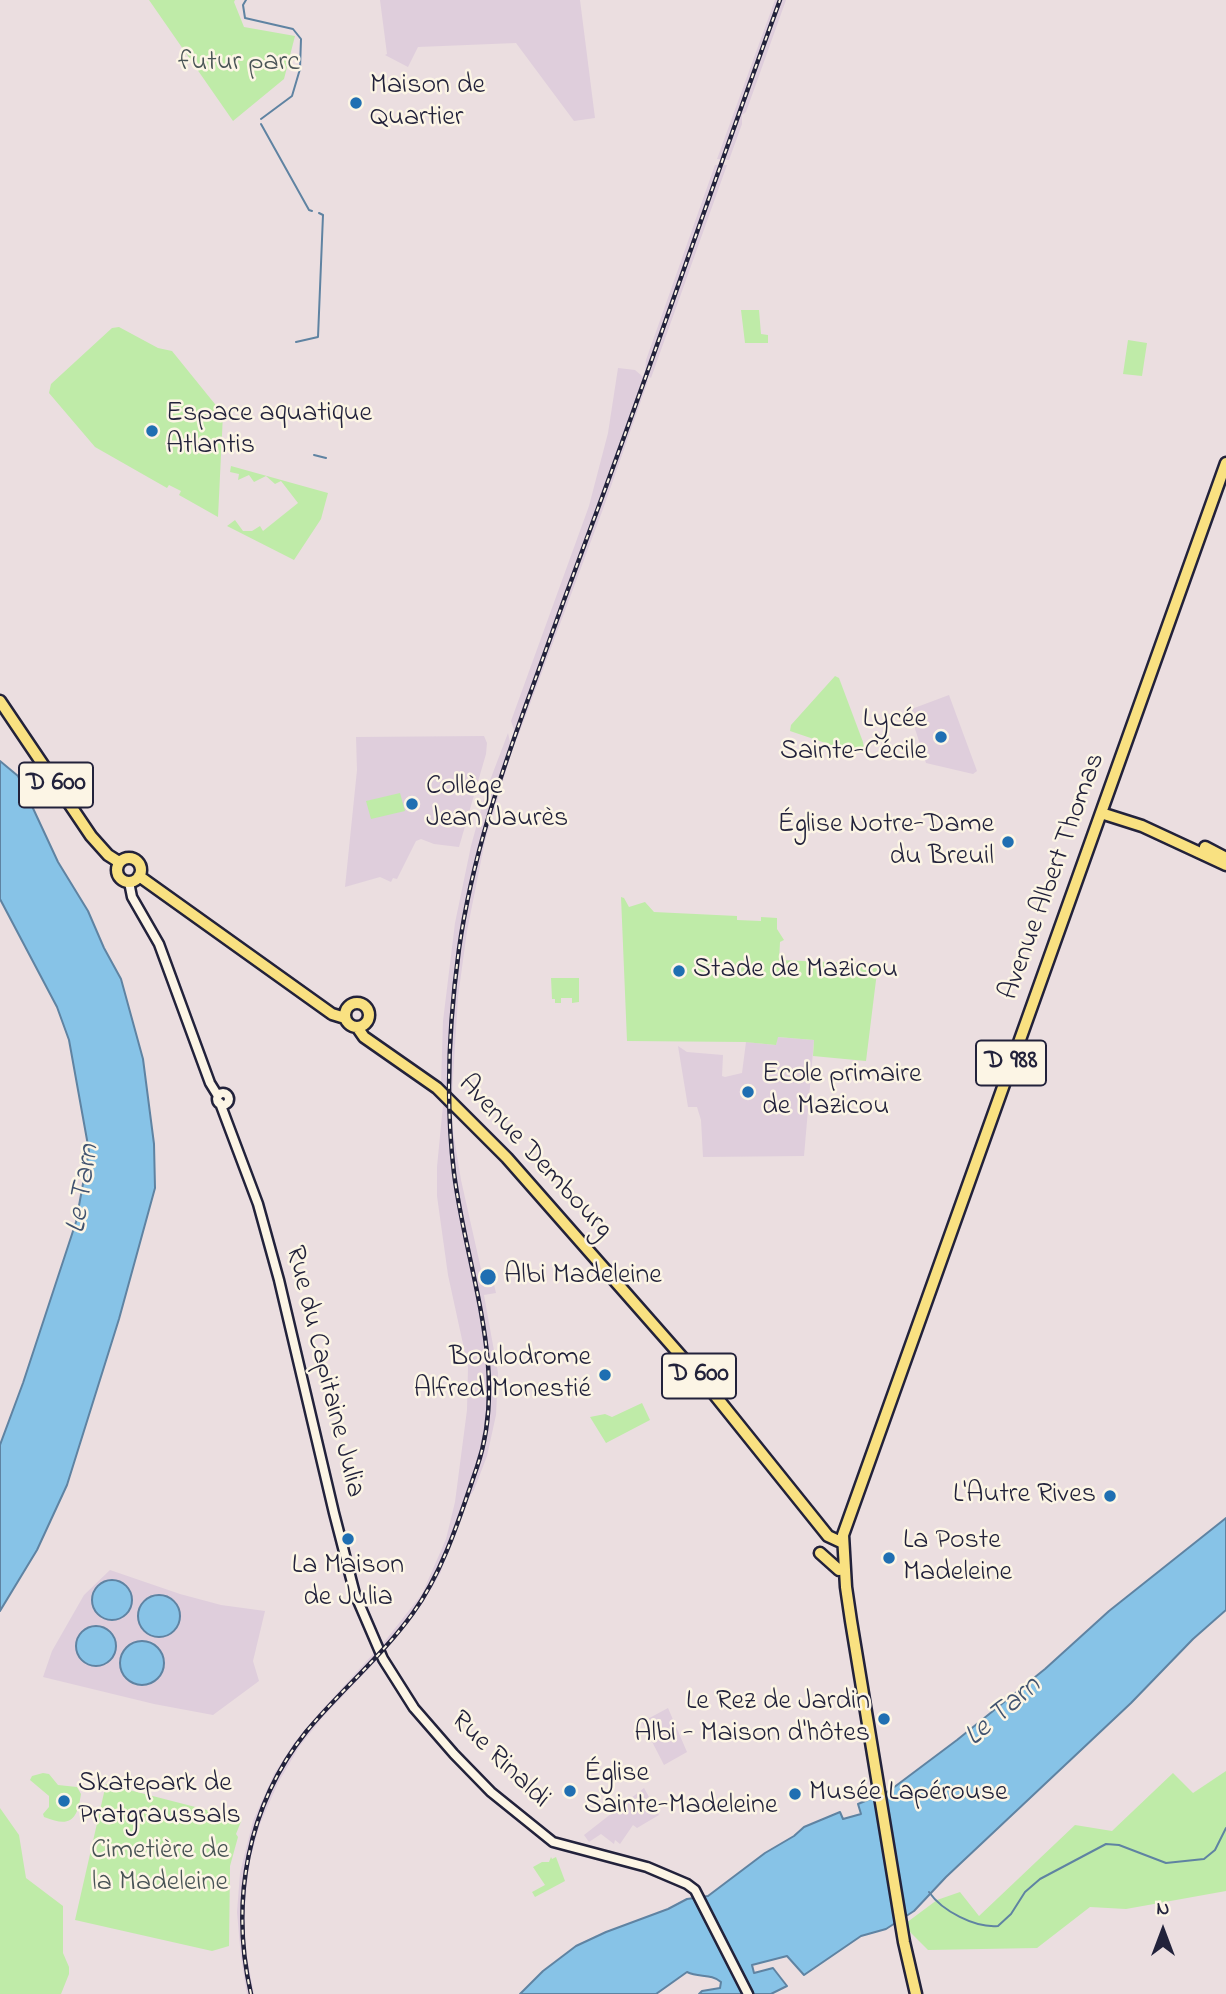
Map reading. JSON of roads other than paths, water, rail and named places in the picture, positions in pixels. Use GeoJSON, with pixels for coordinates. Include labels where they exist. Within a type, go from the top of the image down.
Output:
{"type":"FeatureCollection","features":[{"type":"Feature","properties":{"kind":"main road","name":"Avenue Albert Thomas"},"geometry":{"type":"LineString","coordinates":[[843,1543],[845,1528],[1226,463]]}},
{"type":"Feature","properties":{"kind":"main road","name":"D 600"},"geometry":{"type":"LineString","coordinates":[[0,701],[90,836],[108,855],[119,862]]}},
{"type":"Feature","properties":{"kind":"main road"},"geometry":{"type":"LineString","coordinates":[[1104,806],[1146,821],[1226,858]]}},
{"type":"Feature","properties":{"kind":"main road"},"geometry":{"type":"LineString","coordinates":[[1104,806],[1226,865]]}},
{"type":"Feature","properties":{"kind":"main road"},"geometry":{"type":"LineString","coordinates":[[125,858],[136,859],[141,869],[139,876],[129,882],[122,880],[117,874],[119,862],[125,858]]}},
{"type":"Feature","properties":{"kind":"main road"},"geometry":{"type":"LineString","coordinates":[[139,876],[326,1008],[345,1014],[351,1026],[361,1026],[369,1015],[363,1004],[352,1004],[345,1014]]}},
{"type":"Feature","properties":{"kind":"main road","name":"Avenue Dembourg"},"geometry":{"type":"LineString","coordinates":[[361,1026],[370,1040],[437,1088],[500,1150],[710,1389],[828,1536],[843,1543]]}},
{"type":"Feature","properties":{"kind":"main road"},"geometry":{"type":"LineString","coordinates":[[843,1543],[839,1551],[839,1570],[868,1755],[878,1786]]}},
{"type":"Feature","properties":{"kind":"main road"},"geometry":{"type":"LineString","coordinates":[[843,1543],[850,1609],[878,1786],[916,1994]]}},
{"type":"Feature","properties":{"kind":"main road"},"geometry":{"type":"LineString","coordinates":[[820,1553],[839,1570]]}},
{"type":"Feature","properties":{"kind":"main road"},"geometry":{"type":"LineString","coordinates":[[910,1968],[910,1994]]}},
{"type":"Feature","properties":{"kind":"street","name":"Rue du Capitaine Julia"},"geometry":{"type":"LineString","coordinates":[[129,882],[132,897],[152,927],[159,944],[258,1204],[279,1280],[352,1584],[379,1652]]}},
{"type":"Feature","properties":{"kind":"street","name":"Rue Rinaldi"},"geometry":{"type":"LineString","coordinates":[[379,1652],[414,1708],[491,1792],[553,1842],[637,1864],[687,1884],[696,1892],[748,1994]]}},
{"type":"Feature","properties":{"kind":"water","name":"Le Tarn"},"geometry":{"type":"Polygon","coordinates":[[[0,761],[18,776],[58,862],[88,911],[121,979],[143,1059],[154,1144],[155,1188],[119,1319],[67,1485],[37,1550],[0,1611],[0,1445],[76,1222],[89,1151],[69,1040],[57,1007],[0,899],[0,761]]]}},
{"type":"Feature","properties":{"kind":"water","name":"Le Tarn"},"geometry":{"type":"Polygon","coordinates":[[[1226,1518],[1226,1610],[946,1877],[914,1911],[886,1929],[861,1936],[804,1975],[787,1956],[752,1965],[754,1973],[773,1968],[787,1986],[771,1994],[699,1994],[720,1988],[721,1982],[713,1977],[687,1972],[656,1994],[520,1994],[543,1971],[576,1946],[687,1899],[708,1896],[804,1827],[840,1812],[843,1819],[861,1814],[858,1804],[889,1791],[957,1740],[1045,1669],[1109,1611],[1226,1518]]]}},
{"type":"Feature","properties":{"kind":"water"},"geometry":{"type":"Polygon","coordinates":[[[112,1580],[126,1586],[132,1600],[126,1614],[112,1620],[98,1614],[92,1600],[98,1586],[112,1580]]]}},
{"type":"Feature","properties":{"kind":"water"},"geometry":{"type":"Polygon","coordinates":[[[159,1595],[174,1601],[180,1616],[174,1631],[159,1637],[144,1631],[138,1616],[144,1601],[159,1595]]]}},
{"type":"Feature","properties":{"kind":"water"},"geometry":{"type":"Polygon","coordinates":[[[96,1626],[110,1632],[116,1646],[110,1660],[96,1666],[82,1660],[76,1646],[82,1632],[96,1626]]]}},
{"type":"Feature","properties":{"kind":"water"},"geometry":{"type":"Polygon","coordinates":[[[142,1641],[157,1648],[164,1663],[157,1678],[142,1685],[127,1678],[120,1663],[127,1648],[142,1641]]]}},
{"type":"Feature","properties":{"kind":"waterway"},"geometry":{"type":"LineString","coordinates":[[246,0],[243,5],[245,18],[293,29],[301,39],[300,69],[292,96],[261,119]]}},
{"type":"Feature","properties":{"kind":"waterway"},"geometry":{"type":"LineString","coordinates":[[261,124],[312,211]]}},
{"type":"Feature","properties":{"kind":"waterway"},"geometry":{"type":"LineString","coordinates":[[296,342],[318,337],[323,215],[319,213]]}},
{"type":"Feature","properties":{"kind":"waterway"},"geometry":{"type":"LineString","coordinates":[[314,455],[326,458]]}},
{"type":"Feature","properties":{"kind":"waterway"},"geometry":{"type":"LineString","coordinates":[[929,1892],[942,1906],[960,1917],[979,1924],[998,1926],[1011,1914],[1025,1892],[1040,1879],[1106,1844],[1119,1845],[1166,1863],[1204,1859],[1215,1850],[1226,1828]]}},
{"type":"Feature","properties":{"kind":"railway"},"geometry":{"type":"LineString","coordinates":[[251,1994],[242,1925],[244,1890],[248,1856],[270,1791],[306,1732],[388,1644],[424,1596],[450,1542],[477,1467],[486,1431],[489,1394],[487,1357],[454,1173],[449,1061],[459,949],[472,881],[489,814],[511,748],[780,0]]}},
{"type":"Feature","properties":{"kind":"place","name":"Maison de Quartier"},"geometry":{"type":"Point","coordinates":[356,103]}},
{"type":"Feature","properties":{"kind":"place","name":"Espace aquatique Atlantis"},"geometry":{"type":"Point","coordinates":[152,431]}},
{"type":"Feature","properties":{"kind":"place","name":"Lycée Sainte-Cécile"},"geometry":{"type":"Point","coordinates":[941,737]}},
{"type":"Feature","properties":{"kind":"place","name":"Collège Jean Jaurès"},"geometry":{"type":"Point","coordinates":[412,804]}},
{"type":"Feature","properties":{"kind":"place","name":"Église Notre-Dame du Breuil"},"geometry":{"type":"Point","coordinates":[1008,842]}},
{"type":"Feature","properties":{"kind":"place","name":"Stade de Mazicou"},"geometry":{"type":"Point","coordinates":[679,971]}},
{"type":"Feature","properties":{"kind":"place","name":"Ecole primaire de Mazicou"},"geometry":{"type":"Point","coordinates":[748,1092]}},
{"type":"Feature","properties":{"kind":"place","name":"Albi Madeleine"},"geometry":{"type":"Point","coordinates":[488,1277]}},
{"type":"Feature","properties":{"kind":"place","name":"Boulodrome Alfred Monestié"},"geometry":{"type":"Point","coordinates":[605,1375]}},
{"type":"Feature","properties":{"kind":"place","name":"L'Autre Rives"},"geometry":{"type":"Point","coordinates":[1110,1496]}},
{"type":"Feature","properties":{"kind":"place","name":"La Maison de Julia"},"geometry":{"type":"Point","coordinates":[348,1539]}},
{"type":"Feature","properties":{"kind":"place","name":"La Poste Madeleine"},"geometry":{"type":"Point","coordinates":[889,1558]}},
{"type":"Feature","properties":{"kind":"place","name":"Le Rez de Jardin Albi - Maison d'hôtes"},"geometry":{"type":"Point","coordinates":[884,1719]}},
{"type":"Feature","properties":{"kind":"place","name":"Église Sainte-Madeleine"},"geometry":{"type":"Point","coordinates":[570,1791]}},
{"type":"Feature","properties":{"kind":"place","name":"Musée Lapérouse"},"geometry":{"type":"Point","coordinates":[795,1794]}},
{"type":"Feature","properties":{"kind":"place","name":"Skatepark de Pratgraussals"},"geometry":{"type":"Point","coordinates":[64,1801]}},
{"type":"Feature","properties":{"kind":"park label","name":"futur parc"},"geometry":{"type":"Point","coordinates":[239,64]}},
{"type":"Feature","properties":{"kind":"park label","name":"Cimetière de la Madeleine"},"geometry":{"type":"Point","coordinates":[160,1868]}}]}
